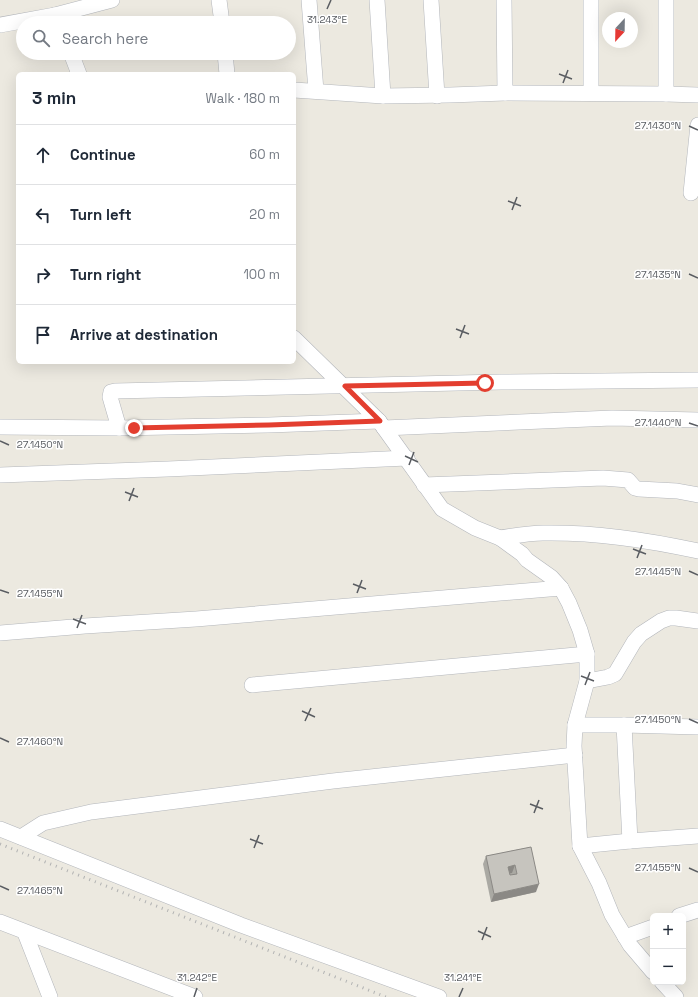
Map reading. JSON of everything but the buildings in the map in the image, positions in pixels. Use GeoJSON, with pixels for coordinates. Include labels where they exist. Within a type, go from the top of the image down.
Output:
{"type":"FeatureCollection","features":[{"type":"Feature","properties":{"kind":"street"},"geometry":{"type":"LineString","coordinates":[[66,16],[112,0]]}},
{"type":"Feature","properties":{"kind":"street"},"geometry":{"type":"LineString","coordinates":[[219,0],[221,16]]}},
{"type":"Feature","properties":{"kind":"street"},"geometry":{"type":"LineString","coordinates":[[309,0],[316,91]]}},
{"type":"Feature","properties":{"kind":"street"},"geometry":{"type":"LineString","coordinates":[[378,0],[382,96]]}},
{"type":"Feature","properties":{"kind":"street"},"geometry":{"type":"LineString","coordinates":[[431,0],[437,96]]}},
{"type":"Feature","properties":{"kind":"street"},"geometry":{"type":"LineString","coordinates":[[504,0],[505,93]]}},
{"type":"Feature","properties":{"kind":"street"},"geometry":{"type":"LineString","coordinates":[[591,0],[591,93]]}},
{"type":"Feature","properties":{"kind":"street"},"geometry":{"type":"LineString","coordinates":[[666,0],[666,94]]}},
{"type":"Feature","properties":{"kind":"street"},"geometry":{"type":"LineString","coordinates":[[0,25],[16,23]]}},
{"type":"Feature","properties":{"kind":"street"},"geometry":{"type":"LineString","coordinates":[[74,60],[78,72]]}},
{"type":"Feature","properties":{"kind":"street"},"geometry":{"type":"LineString","coordinates":[[226,60],[227,72]]}},
{"type":"Feature","properties":{"kind":"street"},"geometry":{"type":"LineString","coordinates":[[296,90],[382,96],[437,96],[505,93],[698,95]]}},
{"type":"Feature","properties":{"kind":"street"},"geometry":{"type":"LineString","coordinates":[[691,193],[698,125]]}},
{"type":"Feature","properties":{"kind":"street"},"geometry":{"type":"LineString","coordinates":[[296,340],[345,386],[382,424],[442,509],[475,528],[500,538],[551,577],[561,588],[580,630],[586,654],[587,681],[575,725],[575,755],[580,846],[599,883],[612,915],[630,945],[650,968]]}},
{"type":"Feature","properties":{"kind":"street"},"geometry":{"type":"LineString","coordinates":[[119,428],[110,397],[111,392],[115,390],[500,382],[698,380]]}},
{"type":"Feature","properties":{"kind":"street"},"geometry":{"type":"LineString","coordinates":[[0,427],[119,428],[382,424],[612,418],[698,420]]}},
{"type":"Feature","properties":{"kind":"street"},"geometry":{"type":"LineString","coordinates":[[0,475],[407,458]]}},
{"type":"Feature","properties":{"kind":"street"},"geometry":{"type":"LineString","coordinates":[[424,485],[603,478],[628,480],[635,488],[639,489],[678,491],[698,495]]}},
{"type":"Feature","properties":{"kind":"street"},"geometry":{"type":"LineString","coordinates":[[500,538],[542,533],[585,534],[668,544],[698,551]]}},
{"type":"Feature","properties":{"kind":"street"},"geometry":{"type":"LineString","coordinates":[[0,632],[196,619],[561,588]]}},
{"type":"Feature","properties":{"kind":"street"},"geometry":{"type":"LineString","coordinates":[[587,681],[608,677],[615,674],[634,642],[641,634],[661,621],[669,618],[698,621]]}},
{"type":"Feature","properties":{"kind":"street"},"geometry":{"type":"LineString","coordinates":[[252,686],[586,654]]}},
{"type":"Feature","properties":{"kind":"street"},"geometry":{"type":"LineString","coordinates":[[575,725],[624,724],[698,727]]}},
{"type":"Feature","properties":{"kind":"street"},"geometry":{"type":"LineString","coordinates":[[624,724],[630,841]]}},
{"type":"Feature","properties":{"kind":"street"},"geometry":{"type":"LineString","coordinates":[[20,838],[43,823],[91,812],[333,781],[575,755]]}},
{"type":"Feature","properties":{"kind":"street"},"geometry":{"type":"LineString","coordinates":[[0,829],[241,924],[439,997]]}},
{"type":"Feature","properties":{"kind":"street"},"geometry":{"type":"LineString","coordinates":[[580,846],[698,836]]}},
{"type":"Feature","properties":{"kind":"street"},"geometry":{"type":"LineString","coordinates":[[686,914],[698,910]]}},
{"type":"Feature","properties":{"kind":"street"},"geometry":{"type":"LineString","coordinates":[[0,922],[195,997]]}},
{"type":"Feature","properties":{"kind":"street"},"geometry":{"type":"LineString","coordinates":[[626,937],[650,927]]}},
{"type":"Feature","properties":{"kind":"street"},"geometry":{"type":"LineString","coordinates":[[25,932],[50,997]]}},
{"type":"Feature","properties":{"kind":"street"},"geometry":{"type":"LineString","coordinates":[[665,985],[676,997]]}},
{"type":"Feature","properties":{"kind":"railway"},"geometry":{"type":"LineString","coordinates":[[0,844],[386,997]]}},
{"type":"Feature","properties":{"kind":"route"},"geometry":{"type":"LineString","coordinates":[[134,428],[380,421],[345,386],[485,383]]}}]}
